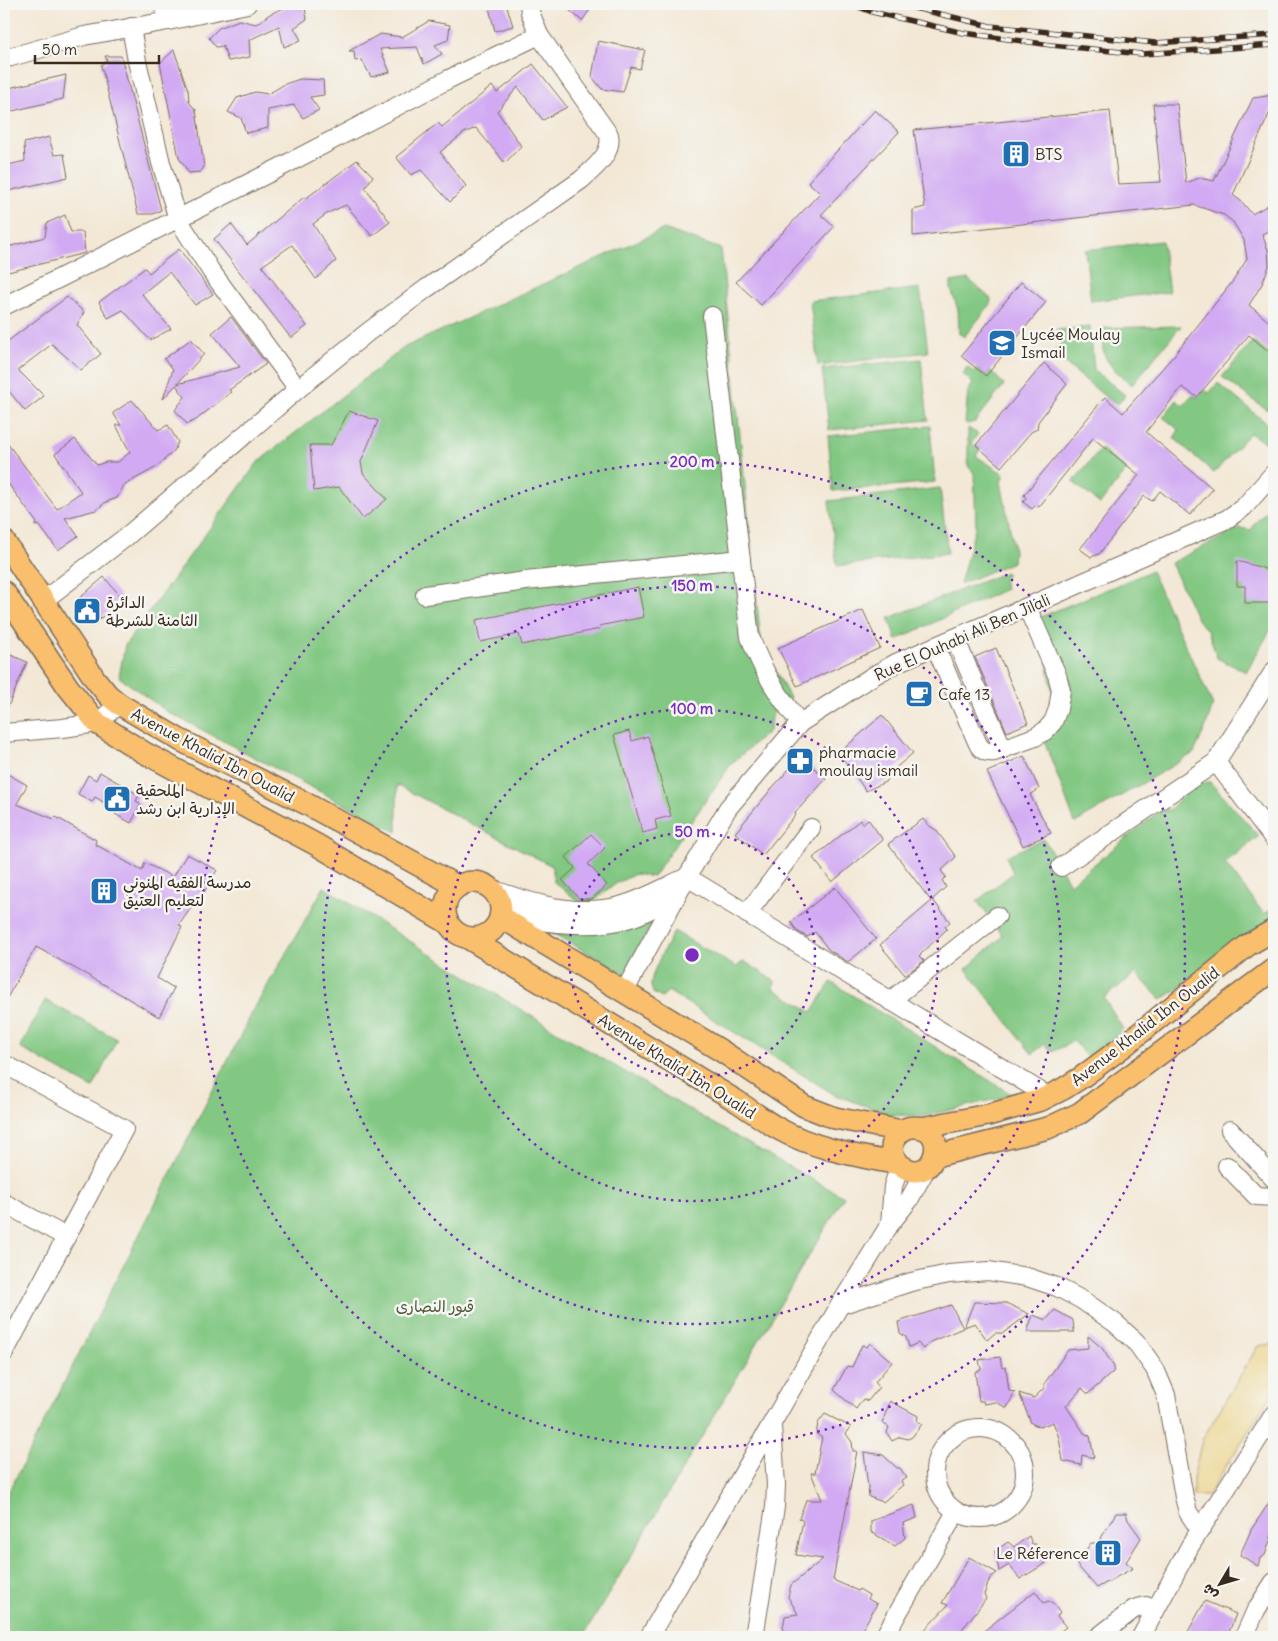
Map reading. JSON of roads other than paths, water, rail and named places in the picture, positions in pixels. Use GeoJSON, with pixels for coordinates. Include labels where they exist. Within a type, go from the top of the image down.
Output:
{"type":"FeatureCollection","features":[{"type":"Feature","properties":{"kind":"main road","name":"Avenue Khalid Ibn Oualid"},"geometry":{"type":"LineString","coordinates":[[4,541],[95,678],[108,695],[119,704],[180,740],[305,803],[457,886]]}},
{"type":"Feature","properties":{"kind":"main road","name":"Avenue Khalid Ibn Oualid"},"geometry":{"type":"LineString","coordinates":[[4,592],[68,687],[97,723],[143,752],[317,845],[448,923]]}},
{"type":"Feature","properties":{"kind":"main road"},"geometry":{"type":"LineString","coordinates":[[466,882],[484,884],[492,888],[501,902],[501,913],[498,925],[492,932],[477,938],[468,938],[453,930],[448,923],[445,907],[451,892],[457,886],[466,882]]}},
{"type":"Feature","properties":{"kind":"main road","name":"Avenue Khalid Ibn Oualid"},"geometry":{"type":"LineString","coordinates":[[501,913],[624,992],[723,1052],[804,1106],[835,1118],[911,1129],[988,1115],[1048,1096],[1082,1077],[1124,1046],[1248,945],[1274,930]]}},
{"type":"Feature","properties":{"kind":"main road","name":"Avenue Khalid Ibn Oualid"},"geometry":{"type":"LineString","coordinates":[[468,938],[778,1128],[807,1142],[835,1151],[900,1165]]}},
{"type":"Feature","properties":{"kind":"main road","name":"Avenue Khalid Ibn Oualid"},"geometry":{"type":"LineString","coordinates":[[931,1162],[1048,1128],[1080,1113],[1274,969]]}},
{"type":"Feature","properties":{"kind":"main road"},"geometry":{"type":"LineString","coordinates":[[911,1129],[926,1130],[934,1139],[936,1150],[931,1162],[918,1171],[912,1171],[900,1165],[893,1155],[895,1139],[911,1129]]}},
{"type":"Feature","properties":{"kind":"street"},"geometry":{"type":"LineString","coordinates":[[163,4],[168,21]]}},
{"type":"Feature","properties":{"kind":"street"},"geometry":{"type":"LineString","coordinates":[[4,58],[84,36],[247,4]]}},
{"type":"Feature","properties":{"kind":"street"},"geometry":{"type":"LineString","coordinates":[[44,600],[126,537],[298,389],[368,332],[581,180],[605,155],[610,144],[609,135],[539,35],[530,12],[529,4]]}},
{"type":"Feature","properties":{"kind":"street"},"geometry":{"type":"LineString","coordinates":[[131,27],[161,164],[178,219],[212,271],[298,389]]}},
{"type":"Feature","properties":{"kind":"street"},"geometry":{"type":"LineString","coordinates":[[4,306],[539,35]]}},
{"type":"Feature","properties":{"kind":"street"},"geometry":{"type":"LineString","coordinates":[[712,316],[750,637],[759,660],[777,694],[800,723]]}},
{"type":"Feature","properties":{"kind":"street","name":"Rue El Ouhabi Ali Ben Jilali"},"geometry":{"type":"LineString","coordinates":[[624,992],[683,884],[728,808],[800,723],[896,663],[1226,519],[1244,507],[1274,473]]}},
{"type":"Feature","properties":{"kind":"street"},"geometry":{"type":"LineString","coordinates":[[425,595],[526,581],[741,559]]}},
{"type":"Feature","properties":{"kind":"street"},"geometry":{"type":"LineString","coordinates":[[935,646],[980,748],[990,753],[1036,737],[1053,722],[1058,709],[1061,690],[1057,675],[1027,607]]}},
{"type":"Feature","properties":{"kind":"street"},"geometry":{"type":"LineString","coordinates":[[955,638],[1003,749]]}},
{"type":"Feature","properties":{"kind":"street"},"geometry":{"type":"LineString","coordinates":[[1061,867],[1216,762],[1274,671]]}},
{"type":"Feature","properties":{"kind":"street"},"geometry":{"type":"LineString","coordinates":[[4,733],[97,723],[119,704]]}},
{"type":"Feature","properties":{"kind":"street"},"geometry":{"type":"LineString","coordinates":[[1216,762],[1274,839]]}},
{"type":"Feature","properties":{"kind":"street"},"geometry":{"type":"LineString","coordinates":[[747,914],[811,828]]}},
{"type":"Feature","properties":{"kind":"street"},"geometry":{"type":"LineString","coordinates":[[501,913],[539,921],[603,924],[633,918],[662,903],[683,884]]}},
{"type":"Feature","properties":{"kind":"street"},"geometry":{"type":"LineString","coordinates":[[492,888],[525,901],[560,908],[586,910],[619,906],[683,884],[747,914],[1048,1096]]}},
{"type":"Feature","properties":{"kind":"street"},"geometry":{"type":"LineString","coordinates":[[890,1001],[996,916]]}},
{"type":"Feature","properties":{"kind":"street"},"geometry":{"type":"LineString","coordinates":[[4,1064],[124,1128],[5,1346]]}},
{"type":"Feature","properties":{"kind":"street"},"geometry":{"type":"LineString","coordinates":[[1230,1130],[1274,1179]]}},
{"type":"Feature","properties":{"kind":"street"},"geometry":{"type":"LineString","coordinates":[[649,1637],[840,1305],[890,1224],[909,1200],[931,1162]]}},
{"type":"Feature","properties":{"kind":"street"},"geometry":{"type":"LineString","coordinates":[[890,1224],[893,1186],[900,1165]]}},
{"type":"Feature","properties":{"kind":"street"},"geometry":{"type":"LineString","coordinates":[[1227,1166],[1256,1196],[1274,1197]]}},
{"type":"Feature","properties":{"kind":"street"},"geometry":{"type":"LineString","coordinates":[[4,1203],[66,1237]]}},
{"type":"Feature","properties":{"kind":"street"},"geometry":{"type":"LineString","coordinates":[[840,1305],[912,1282],[949,1274],[988,1271],[1026,1277],[1057,1287],[1082,1300],[1116,1323],[1136,1342],[1155,1369],[1166,1395],[1188,1512],[1200,1530]]}},
{"type":"Feature","properties":{"kind":"street"},"geometry":{"type":"LineString","coordinates":[[1141,1637],[1200,1530],[1274,1414]]}},
{"type":"Feature","properties":{"kind":"street"},"geometry":{"type":"LineString","coordinates":[[754,1637],[775,1507],[776,1485],[772,1426]]}},
{"type":"Feature","properties":{"kind":"street"},"geometry":{"type":"LineString","coordinates":[[987,1428],[1004,1434],[1017,1446],[1025,1462],[1025,1480],[1021,1494],[1012,1506],[1000,1515],[970,1518],[956,1512],[943,1500],[936,1483],[935,1466],[942,1449],[954,1436],[970,1429],[987,1428]]}},
{"type":"Feature","properties":{"kind":"street"},"geometry":{"type":"LineString","coordinates":[[884,1637],[956,1512]]}},
{"type":"Feature","properties":{"kind":"street"},"geometry":{"type":"LineString","coordinates":[[1244,1637],[1256,1610],[1274,1582]]}},
{"type":"Feature","properties":{"kind":"street"},"geometry":{"type":"LineString","coordinates":[[1098,1637],[1134,1609],[1146,1606],[1155,1611]]}},
{"type":"Feature","properties":{"kind":"railway"},"geometry":{"type":"LineString","coordinates":[[851,4],[872,12],[964,33],[1051,45],[1142,54],[1274,45]]}},
{"type":"Feature","properties":{"kind":"railway"},"geometry":{"type":"LineString","coordinates":[[898,4],[990,26],[1155,43],[1274,35]]}},
{"type":"Feature","properties":{"kind":"place","name":"BTS"},"geometry":{"type":"Point","coordinates":[1016,154]}},
{"type":"Feature","properties":{"kind":"place","name":"Lycée Moulay Ismail"},"geometry":{"type":"Point","coordinates":[1002,343]}},
{"type":"Feature","properties":{"kind":"place","name":"الدائرة الثامنة للشرطة"},"geometry":{"type":"Point","coordinates":[87,611]}},
{"type":"Feature","properties":{"kind":"place","name":"Cafe 13"},"geometry":{"type":"Point","coordinates":[919,694]}},
{"type":"Feature","properties":{"kind":"place","name":"pharmacie moulay ismail"},"geometry":{"type":"Point","coordinates":[800,761]}},
{"type":"Feature","properties":{"kind":"place","name":"الملحقية الإدارية ابن رشد"},"geometry":{"type":"Point","coordinates":[117,799]}},
{"type":"Feature","properties":{"kind":"place","name":"مدرسة الفقيه المنوني لتعليم العتيق"},"geometry":{"type":"Point","coordinates":[104,891]}},
{"type":"Feature","properties":{"kind":"place","name":"Le Réference"},"geometry":{"type":"Point","coordinates":[1108,1553]}},
{"type":"Feature","properties":{"kind":"park label","name":"قبور النصارى"},"geometry":{"type":"Point","coordinates":[435,1306]}}]}
